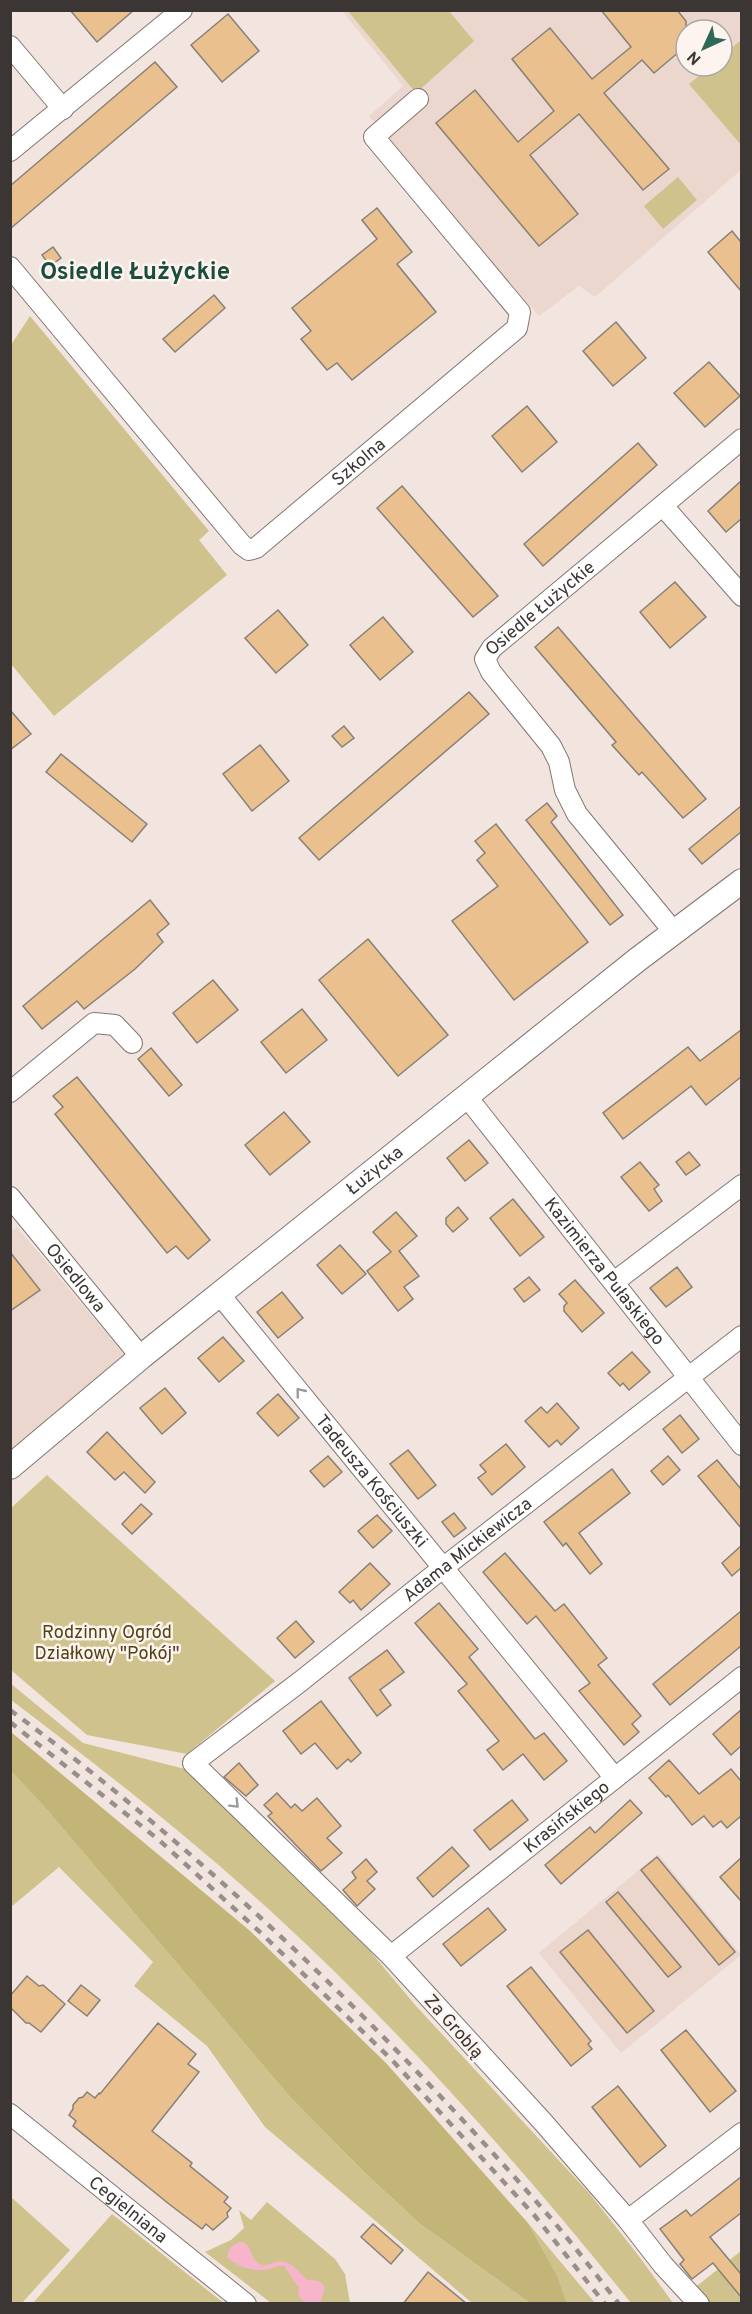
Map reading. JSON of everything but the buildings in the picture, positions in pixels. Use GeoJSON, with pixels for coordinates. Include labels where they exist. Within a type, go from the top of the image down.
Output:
{"type":"FeatureCollection","features":[{"type":"Feature","properties":{"kind":"street"},"geometry":{"type":"LineString","coordinates":[[10,151],[182,10]]}},
{"type":"Feature","properties":{"kind":"street"},"geometry":{"type":"LineString","coordinates":[[10,46],[63,109]]}},
{"type":"Feature","properties":{"kind":"street","name":"Szkolna"},"geometry":{"type":"LineString","coordinates":[[10,267],[242,545],[249,550],[256,548],[517,328],[520,312],[374,137],[418,99]]}},
{"type":"Feature","properties":{"kind":"street","name":"Osiedle Łużyckie"},"geometry":{"type":"LineString","coordinates":[[674,932],[577,814],[565,790],[559,762],[551,746],[490,672],[485,659],[492,648],[741,439]]}},
{"type":"Feature","properties":{"kind":"street"},"geometry":{"type":"LineString","coordinates":[[663,506],[741,597]]}},
{"type":"Feature","properties":{"kind":"street","name":"Łużycka"},"geometry":{"type":"LineString","coordinates":[[10,1467],[141,1357],[741,881]]}},
{"type":"Feature","properties":{"kind":"street"},"geometry":{"type":"LineString","coordinates":[[10,1092],[94,1023],[115,1024],[132,1043]]}},
{"type":"Feature","properties":{"kind":"street","name":"Kazimierza Pułaskiego"},"geometry":{"type":"LineString","coordinates":[[467,1097],[741,1445]]}},
{"type":"Feature","properties":{"kind":"street"},"geometry":{"type":"LineString","coordinates":[[614,1282],[741,1185]]}},
{"type":"Feature","properties":{"kind":"street","name":"Osiedlowa"},"geometry":{"type":"LineString","coordinates":[[10,1197],[141,1357]]}},
{"type":"Feature","properties":{"kind":"street","name":"Tadeusza Kościuszki"},"geometry":{"type":"LineString","coordinates":[[220,1295],[615,1778]]}},
{"type":"Feature","properties":{"kind":"street","name":"Adama Mickiewicza"},"geometry":{"type":"LineString","coordinates":[[194,1763],[301,1682],[444,1567],[741,1336]]}},
{"type":"Feature","properties":{"kind":"street","name":"Krasińskiego"},"geometry":{"type":"LineString","coordinates":[[391,1956],[741,1677]]}},
{"type":"Feature","properties":{"kind":"street","name":"Za Groblą"},"geometry":{"type":"LineString","coordinates":[[194,1763],[391,1956],[543,2122],[628,2220],[663,2265],[699,2304]]}},
{"type":"Feature","properties":{"kind":"street","name":"Cegielniana"},"geometry":{"type":"LineString","coordinates":[[14,2124],[246,2304]]}},
{"type":"Feature","properties":{"kind":"street"},"geometry":{"type":"LineString","coordinates":[[628,2220],[741,2133]]}},
{"type":"Feature","properties":{"kind":"shaded area"},"geometry":{"type":"Polygon","coordinates":[[[342,11],[741,11],[741,170],[595,297],[579,286],[539,316],[369,116],[403,86],[342,11]]]}},
{"type":"Feature","properties":{"kind":"shaded area"},"geometry":{"type":"Polygon","coordinates":[[[17,1227],[127,1358],[11,1449],[10,1232],[17,1227]]]}},
{"type":"Feature","properties":{"kind":"shaded area"},"geometry":{"type":"Polygon","coordinates":[[[11,1732],[249,1930],[386,2063],[528,2223],[557,2275],[567,2303],[530,2303],[419,2223],[365,2173],[290,2097],[49,1812],[11,1771],[11,1732]]]}},
{"type":"Feature","properties":{"kind":"shaded area"},"geometry":{"type":"Polygon","coordinates":[[[658,1854],[741,1955],[621,2053],[539,1953],[658,1854]]]}},
{"type":"Feature","properties":{"kind":"shaded area"},"geometry":{"type":"Polygon","coordinates":[[[240,2242],[247,2245],[255,2261],[261,2265],[285,2262],[293,2266],[307,2280],[321,2283],[325,2288],[320,2302],[310,2304],[301,2299],[298,2293],[299,2288],[284,2266],[254,2270],[239,2265],[227,2257],[233,2246],[240,2242]]]}},
{"type":"Feature","properties":{"kind":"green space"},"geometry":{"type":"Polygon","coordinates":[[[348,11],[449,11],[474,41],[416,93],[348,11]]]}},
{"type":"Feature","properties":{"kind":"green space"},"geometry":{"type":"Polygon","coordinates":[[[741,40],[742,145],[689,84],[696,78],[734,78],[734,46],[741,40]]]}},
{"type":"Feature","properties":{"kind":"green space"},"geometry":{"type":"Polygon","coordinates":[[[678,177],[697,200],[663,229],[644,206],[678,177]]]}},
{"type":"Feature","properties":{"kind":"green space"},"geometry":{"type":"Polygon","coordinates":[[[30,316],[209,531],[199,540],[227,575],[54,716],[11,664],[11,345],[30,316]]]}},
{"type":"Feature","properties":{"kind":"green space","name":"Rodzinny Ogród Działkowy \"Pokój\""},"geometry":{"type":"Polygon","coordinates":[[[47,1475],[275,1681],[187,1754],[87,1735],[11,1670],[11,1508],[47,1475]]]}},
{"type":"Feature","properties":{"kind":"green space"},"geometry":{"type":"Polygon","coordinates":[[[10,1683],[83,1743],[185,1769],[224,1805],[370,1951],[416,2006],[590,2194],[673,2303],[631,2303],[547,2201],[460,2102],[323,1960],[211,1858],[11,1700],[10,1683]]]}},
{"type":"Feature","properties":{"kind":"green space"},"geometry":{"type":"Polygon","coordinates":[[[11,1771],[49,1812],[290,2097],[365,2173],[419,2223],[530,2303],[472,2303],[265,2127],[207,2046],[134,1986],[153,1962],[59,1867],[11,1907],[11,1771]]]}},
{"type":"Feature","properties":{"kind":"green space"},"geometry":{"type":"Polygon","coordinates":[[[11,2197],[70,2250],[22,2303],[11,2303],[11,2197]]]}},
{"type":"Feature","properties":{"kind":"green space"},"geometry":{"type":"Polygon","coordinates":[[[267,2202],[335,2259],[345,2274],[350,2303],[271,2303],[205,2252],[231,2240],[244,2228],[239,2210],[251,2220],[267,2202]]]}},
{"type":"Feature","properties":{"kind":"green space"},"geometry":{"type":"Polygon","coordinates":[[[112,2214],[211,2293],[224,2303],[33,2303],[112,2214]]]}},
{"type":"Feature","properties":{"kind":"green space"},"geometry":{"type":"Polygon","coordinates":[[[528,2223],[595,2303],[567,2303],[557,2275],[528,2223]]]}},
{"type":"Feature","properties":{"kind":"green space"},"geometry":{"type":"Polygon","coordinates":[[[741,2251],[741,2303],[710,2303],[693,2289],[741,2251]]]}},
{"type":"Feature","properties":{"kind":"railway"},"geometry":{"type":"LineString","coordinates":[[10,1710],[83,1765],[153,1823],[290,1945],[355,2008],[481,2140],[542,2208],[619,2304]]}},
{"type":"Feature","properties":{"kind":"railway"},"geometry":{"type":"LineString","coordinates":[[10,1722],[159,1840],[261,1933],[392,2060],[535,2216],[605,2304]]}},
{"type":"Feature","properties":{"kind":"district","name":"Osiedle Łużyckie"},"geometry":{"type":"Point","coordinates":[135,271]}}]}
